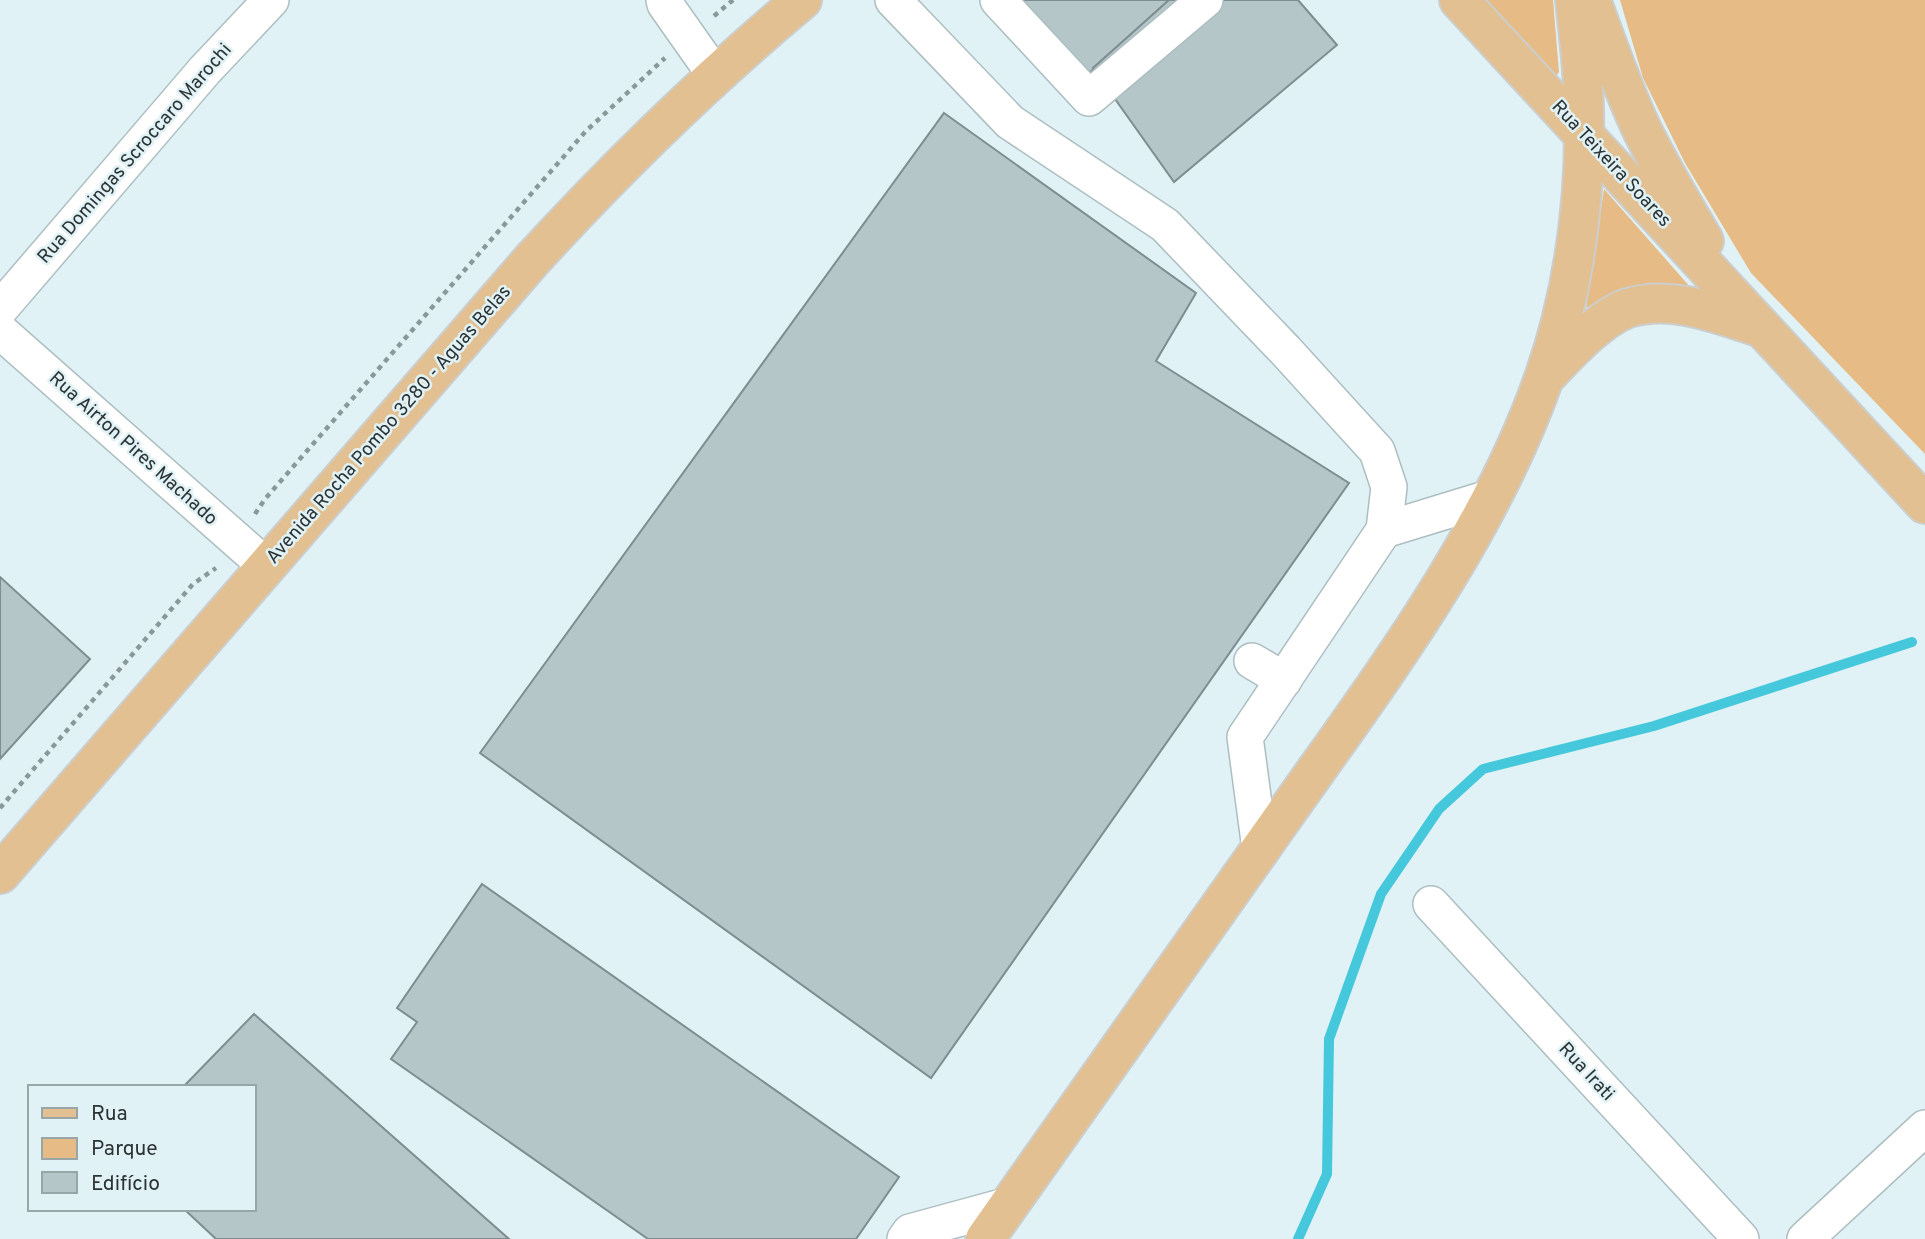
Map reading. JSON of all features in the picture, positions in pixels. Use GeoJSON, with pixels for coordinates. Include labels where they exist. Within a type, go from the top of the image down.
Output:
{"type":"FeatureCollection","features":[{"type":"Feature","properties":{"kind":"main road","name":"Rua Teixeira Soares"},"geometry":{"type":"LineString","coordinates":[[1459,0],[1925,504]]}},
{"type":"Feature","properties":{"kind":"main road"},"geometry":{"type":"LineString","coordinates":[[985,1239],[1436,594],[1492,497],[1545,378],[1571,274],[1580,211],[1584,136],[1583,78],[1575,0]]}},
{"type":"Feature","properties":{"kind":"main road","name":"Rua Teixeira Soares"},"geometry":{"type":"LineString","coordinates":[[1591,0],[1637,119],[1669,183],[1708,248],[1762,328]]}},
{"type":"Feature","properties":{"kind":"main road","name":"Avenida Rocha Pombo 3280 - Aguas Belas"},"geometry":{"type":"LineString","coordinates":[[0,874],[531,261],[637,149],[789,4]]}},
{"type":"Feature","properties":{"kind":"main road"},"geometry":{"type":"LineString","coordinates":[[1545,378],[1595,328],[1628,308],[1676,305],[1762,328]]}},
{"type":"Feature","properties":{"kind":"street","name":"Rua Domingas Scroccaro Marochi"},"geometry":{"type":"LineString","coordinates":[[0,309],[205,70],[271,0]]}},
{"type":"Feature","properties":{"kind":"street"},"geometry":{"type":"LineString","coordinates":[[664,0],[715,75]]}},
{"type":"Feature","properties":{"kind":"street"},"geometry":{"type":"LineString","coordinates":[[893,0],[1010,122],[1165,225],[1377,451],[1389,487],[1384,530],[1245,737],[1260,849]]}},
{"type":"Feature","properties":{"kind":"street"},"geometry":{"type":"LineString","coordinates":[[998,0],[1089,98],[1205,0]]}},
{"type":"Feature","properties":{"kind":"street","name":"Rua Airton Pires Machado"},"geometry":{"type":"LineString","coordinates":[[0,331],[266,566]]}},
{"type":"Feature","properties":{"kind":"street"},"geometry":{"type":"LineString","coordinates":[[1384,530],[1492,497]]}},
{"type":"Feature","properties":{"kind":"street"},"geometry":{"type":"LineString","coordinates":[[1252,661],[1284,680]]}},
{"type":"Feature","properties":{"kind":"street","name":"Rua Irati"},"geometry":{"type":"LineString","coordinates":[[1432,904],[1741,1239]]}},
{"type":"Feature","properties":{"kind":"street"},"geometry":{"type":"LineString","coordinates":[[1805,1239],[1925,1128]]}},
{"type":"Feature","properties":{"kind":"street"},"geometry":{"type":"LineString","coordinates":[[905,1239],[909,1232],[1009,1205]]}},
{"type":"Feature","properties":{"kind":"path"},"geometry":{"type":"LineString","coordinates":[[253,523],[254,516],[265,499],[577,141],[637,83],[733,0]]}},
{"type":"Feature","properties":{"kind":"path"},"geometry":{"type":"LineString","coordinates":[[0,808],[192,584],[220,566]]}},
{"type":"Feature","properties":{"kind":"green space"},"geometry":{"type":"Polygon","coordinates":[[[1475,0],[1553,0],[1559,72],[1551,83],[1475,0]]]}},
{"type":"Feature","properties":{"kind":"green space"},"geometry":{"type":"Polygon","coordinates":[[[1620,0],[1925,0],[1925,454],[1751,273],[1685,163],[1643,78],[1620,0]]]}},
{"type":"Feature","properties":{"kind":"green space"},"geometry":{"type":"Polygon","coordinates":[[[1604,189],[1691,288],[1661,285],[1636,287],[1613,294],[1586,308],[1604,189]]]}},
{"type":"Feature","properties":{"kind":"building"},"geometry":{"type":"Polygon","coordinates":[[[1022,0],[1169,0],[1086,76],[1022,0]]]}},
{"type":"Feature","properties":{"kind":"building"},"geometry":{"type":"Polygon","coordinates":[[[1169,0],[1298,0],[1337,45],[1174,182],[1093,68],[1169,0]]]}},
{"type":"Feature","properties":{"kind":"building"},"geometry":{"type":"Polygon","coordinates":[[[944,113],[1196,293],[1156,361],[1349,483],[931,1078],[480,753],[944,113]]]}},
{"type":"Feature","properties":{"kind":"building"},"geometry":{"type":"Polygon","coordinates":[[[0,577],[90,659],[0,759],[0,577]]]}},
{"type":"Feature","properties":{"kind":"building"},"geometry":{"type":"Polygon","coordinates":[[[482,884],[899,1177],[856,1239],[648,1239],[391,1059],[417,1022],[397,1008],[482,884]]]}},
{"type":"Feature","properties":{"kind":"building"},"geometry":{"type":"Polygon","coordinates":[[[254,1014],[509,1239],[216,1239],[186,1211],[256,1211],[256,1085],[185,1085],[254,1014]]]}},
{"type":"Feature","properties":{"kind":"waterway"},"geometry":{"type":"LineString","coordinates":[[1298,1239],[1327,1174],[1329,1039],[1381,894],[1439,809],[1483,769],[1654,726],[1912,642]]}}]}
